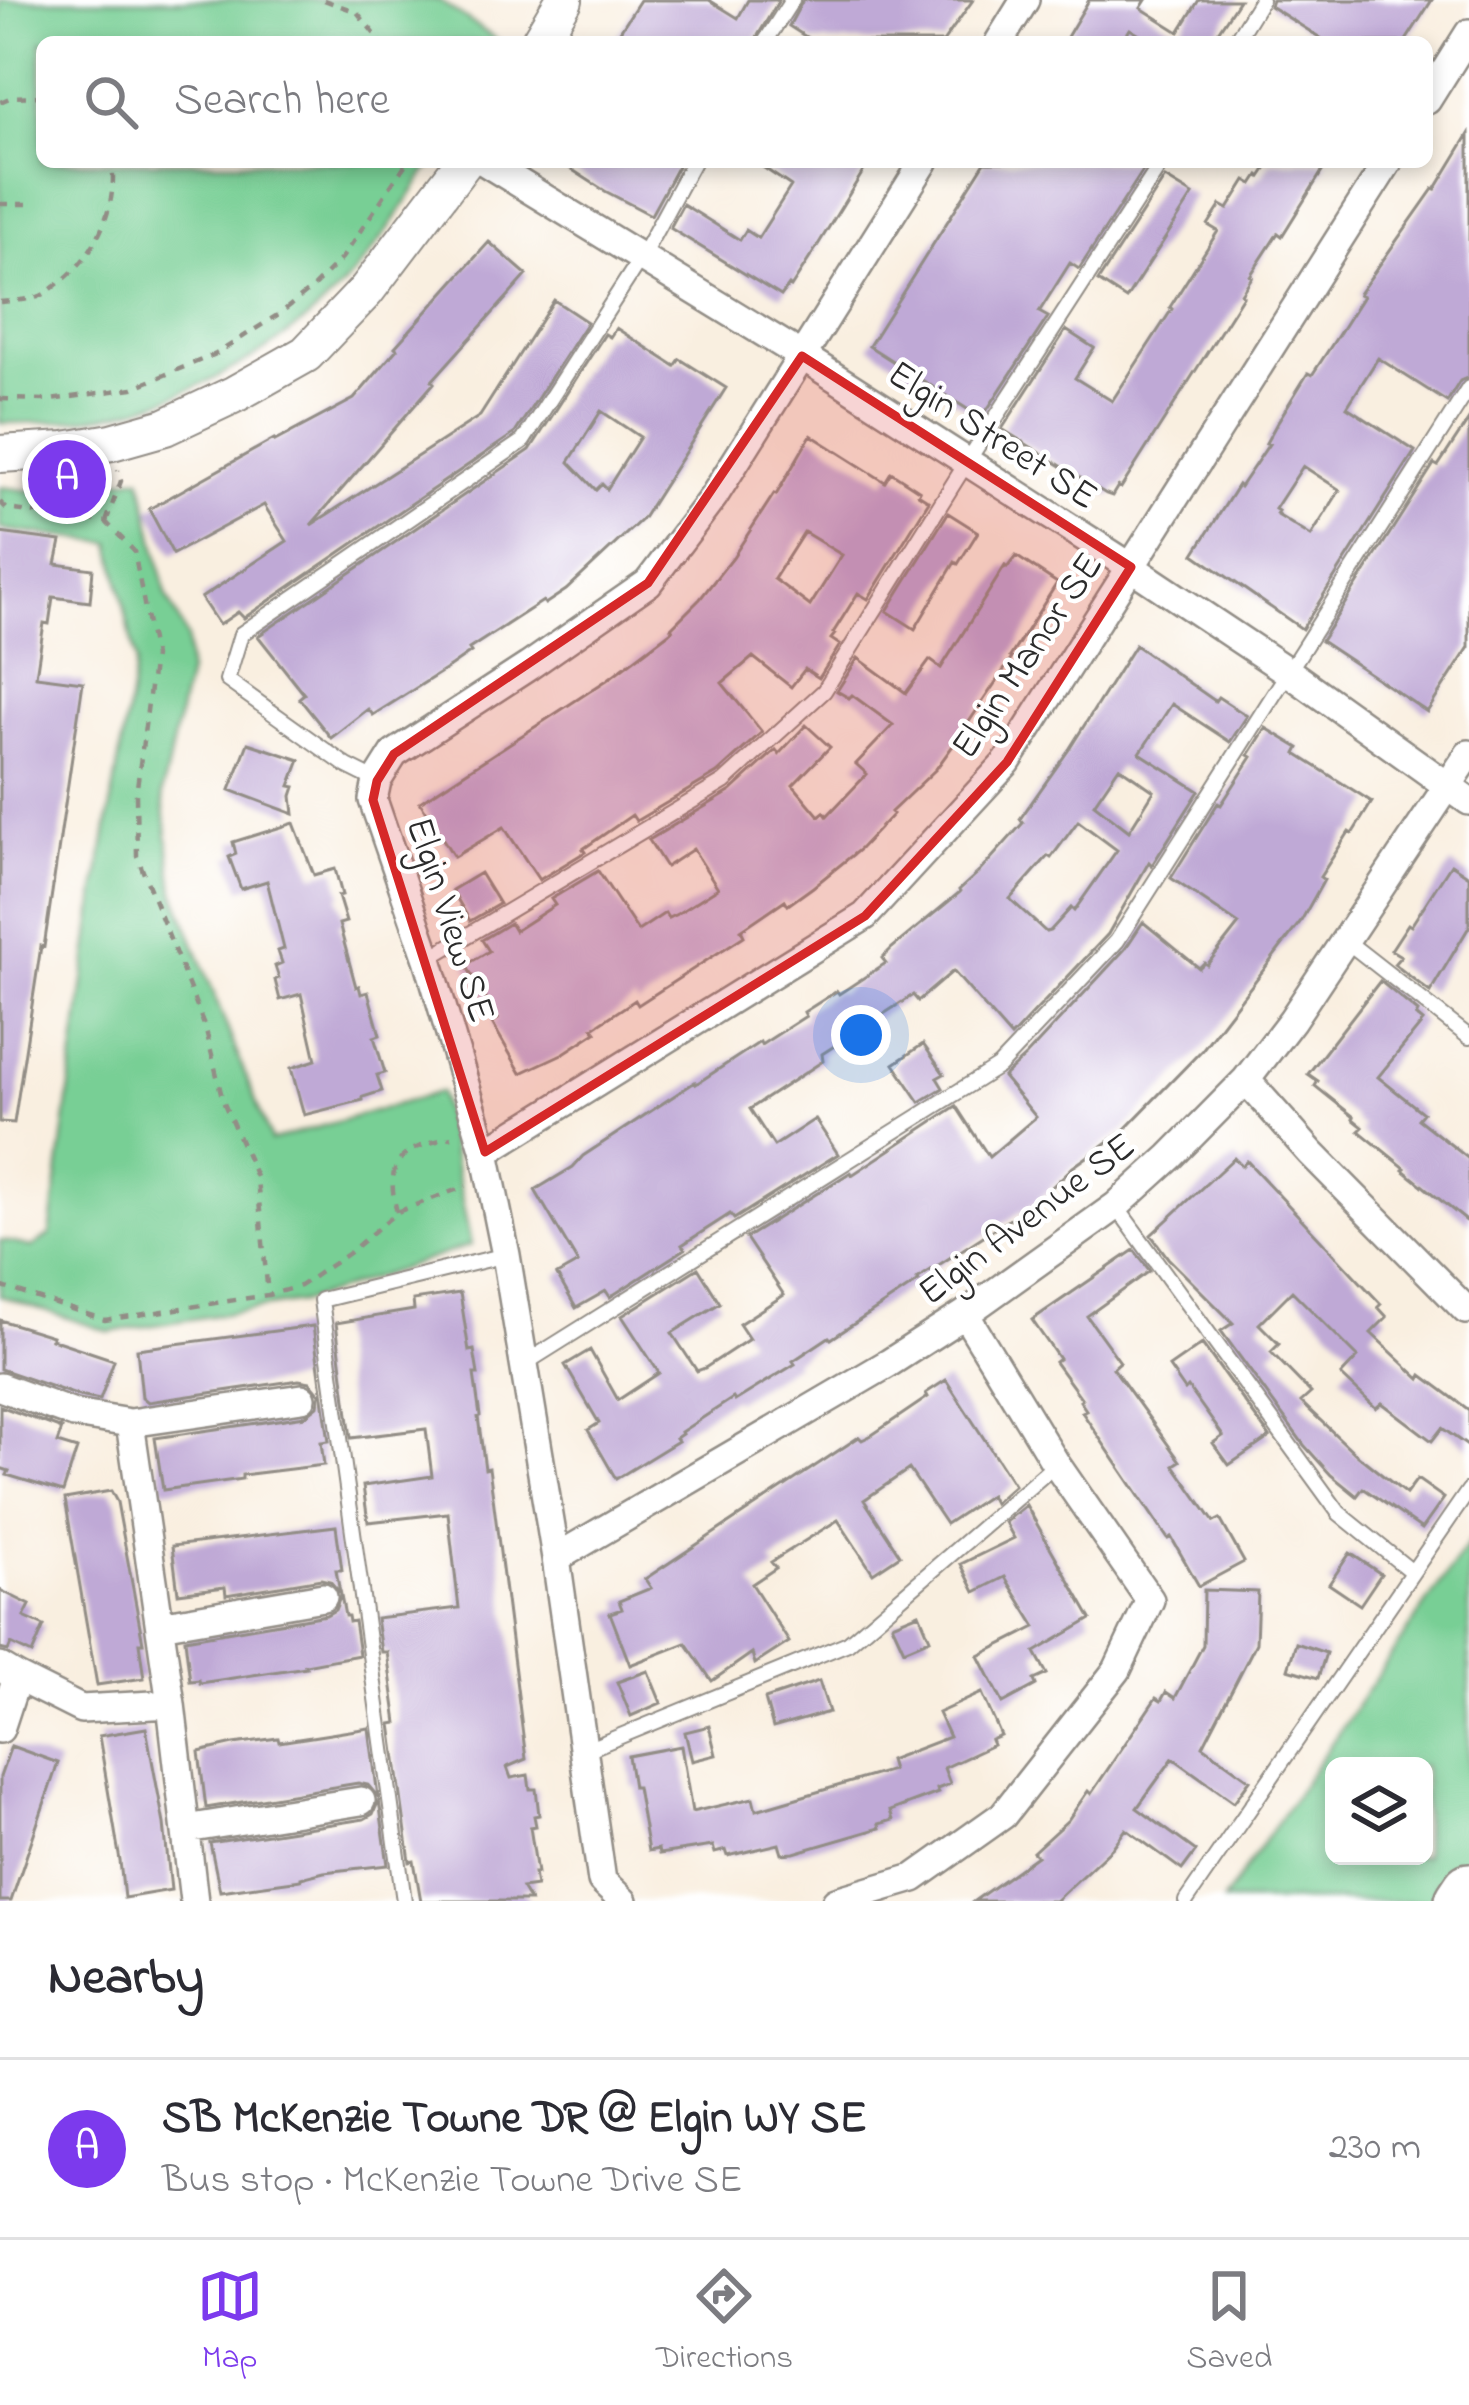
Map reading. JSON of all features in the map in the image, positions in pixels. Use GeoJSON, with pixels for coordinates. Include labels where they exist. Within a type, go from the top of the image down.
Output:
{"type":"FeatureCollection","features":[{"type":"Feature","properties":{"kind":"highway"},"geometry":{"type":"LineString","coordinates":[[1461,1901],[1469,1889]]}},
{"type":"Feature","properties":{"kind":"street"},"geometry":{"type":"LineString","coordinates":[[543,36],[564,0]]}},
{"type":"Feature","properties":{"kind":"street"},"geometry":{"type":"LineString","coordinates":[[1003,36],[1025,0]]}},
{"type":"Feature","properties":{"kind":"street"},"geometry":{"type":"LineString","coordinates":[[1433,90],[1469,33]]}},
{"type":"Feature","properties":{"kind":"street"},"geometry":{"type":"LineString","coordinates":[[0,454],[65,450],[165,427],[307,353],[366,291],[459,168]]}},
{"type":"Feature","properties":{"kind":"street","name":"Elgin Street SE"},"geometry":{"type":"LineString","coordinates":[[495,168],[802,356],[1132,567],[1459,794]]}},
{"type":"Feature","properties":{"kind":"street","name":"Elgin View SE"},"geometry":{"type":"LineString","coordinates":[[623,1901],[602,1882],[556,1558],[506,1255],[484,1152],[428,959],[373,800],[377,781],[394,754],[648,583],[714,496],[920,168]]}},
{"type":"Feature","properties":{"kind":"street","name":"Elgin Manor SE"},"geometry":{"type":"LineString","coordinates":[[484,1152],[865,916],[1006,762],[1384,168]]}},
{"type":"Feature","properties":{"kind":"street","name":"Elgin Avenue SE"},"geometry":{"type":"LineString","coordinates":[[556,1558],[889,1363],[1116,1206],[1246,1080],[1459,794],[1469,754]]}},
{"type":"Feature","properties":{"kind":"street"},"geometry":{"type":"LineString","coordinates":[[1246,1080],[1466,1310]]}},
{"type":"Feature","properties":{"kind":"street"},"geometry":{"type":"LineString","coordinates":[[836,1901],[914,1878],[1003,1815],[1117,1670],[1150,1600],[1056,1464],[965,1314]]}},
{"type":"Feature","properties":{"kind":"street"},"geometry":{"type":"LineString","coordinates":[[0,1387],[74,1414],[130,1423],[302,1398]]}},
{"type":"Feature","properties":{"kind":"street"},"geometry":{"type":"LineString","coordinates":[[130,1423],[194,1901]]}},
{"type":"Feature","properties":{"kind":"street"},"geometry":{"type":"LineString","coordinates":[[160,1625],[323,1597]]}},
{"type":"Feature","properties":{"kind":"street"},"geometry":{"type":"LineString","coordinates":[[0,1730],[9,1672],[81,1709],[171,1704]]}},
{"type":"Feature","properties":{"kind":"street"},"geometry":{"type":"LineString","coordinates":[[186,1829],[361,1801]]}},
{"type":"Feature","properties":{"kind":"lane"},"geometry":{"type":"LineString","coordinates":[[769,36],[792,0]]}},
{"type":"Feature","properties":{"kind":"lane"},"geometry":{"type":"LineString","coordinates":[[1239,36],[1261,0]]}},
{"type":"Feature","properties":{"kind":"lane"},"geometry":{"type":"LineString","coordinates":[[377,781],[347,766],[227,680],[241,634],[523,440],[641,258],[690,168]]}},
{"type":"Feature","properties":{"kind":"lane"},"geometry":{"type":"LineString","coordinates":[[428,959],[724,782],[824,691],[1158,168]]}},
{"type":"Feature","properties":{"kind":"lane"},"geometry":{"type":"LineString","coordinates":[[524,1364],[999,1066],[1118,941],[1469,388]]}},
{"type":"Feature","properties":{"kind":"lane"},"geometry":{"type":"LineString","coordinates":[[1346,940],[1469,1037]]}},
{"type":"Feature","properties":{"kind":"lane"},"geometry":{"type":"LineString","coordinates":[[1116,1206],[1339,1513],[1412,1572]]}},
{"type":"Feature","properties":{"kind":"lane"},"geometry":{"type":"LineString","coordinates":[[404,1901],[321,1300],[506,1255]]}},
{"type":"Feature","properties":{"kind":"lane"},"geometry":{"type":"LineString","coordinates":[[584,1751],[848,1643],[1056,1464]]}},
{"type":"Feature","properties":{"kind":"lane"},"geometry":{"type":"LineString","coordinates":[[1186,1901],[1469,1490]]}},
{"type":"Feature","properties":{"kind":"path"},"geometry":{"type":"LineString","coordinates":[[324,0],[357,12],[376,36]]}},
{"type":"Feature","properties":{"kind":"path"},"geometry":{"type":"LineString","coordinates":[[0,102],[36,95]]}},
{"type":"Feature","properties":{"kind":"path"},"geometry":{"type":"LineString","coordinates":[[0,302],[42,296],[73,272],[92,248],[108,210],[113,168]]}},
{"type":"Feature","properties":{"kind":"path"},"geometry":{"type":"LineString","coordinates":[[0,399],[51,400],[133,388],[216,354],[279,314],[327,274],[403,168]]}},
{"type":"Feature","properties":{"kind":"path"},"geometry":{"type":"LineString","coordinates":[[0,204],[33,204]]}},
{"type":"Feature","properties":{"kind":"path"},"geometry":{"type":"LineString","coordinates":[[106,523],[121,481],[112,442]]}},
{"type":"Feature","properties":{"kind":"path"},"geometry":{"type":"LineString","coordinates":[[0,502],[7,508],[106,523],[134,551],[154,657],[136,795],[136,856],[206,1030],[223,1101],[257,1179],[268,1294]]}},
{"type":"Feature","properties":{"kind":"path"},"geometry":{"type":"LineString","coordinates":[[0,1286],[105,1320],[300,1286],[397,1212],[470,1184],[484,1152],[455,1136],[404,1154],[393,1168],[390,1187],[397,1212]]}},
{"type":"Feature","properties":{"kind":"highlighted area"},"geometry":{"type":"Polygon","coordinates":[[[802,356],[1131,567],[1007,762],[865,916],[485,1152],[373,800],[377,781],[394,754],[648,583],[802,356]]]}},
{"type":"Feature","properties":{"kind":"green space"},"geometry":{"type":"Polygon","coordinates":[[[0,0],[438,0],[491,36],[36,36],[36,168],[429,168],[348,280],[291,332],[242,364],[164,400],[120,412],[0,423],[0,0]]]}},
{"type":"Feature","properties":{"kind":"green space"},"geometry":{"type":"Polygon","coordinates":[[[141,477],[166,594],[187,638],[188,672],[162,792],[174,891],[271,1141],[440,1092],[471,1245],[306,1301],[110,1332],[0,1296],[0,1240],[32,1247],[50,1235],[96,891],[136,662],[111,543],[0,529],[0,487],[41,492],[141,477]]]}},
{"type":"Feature","properties":{"kind":"green space"},"geometry":{"type":"Polygon","coordinates":[[[1469,1542],[1469,1901],[1223,1901],[1469,1542]]]}},
{"type":"Feature","properties":{"kind":"building"},"geometry":{"type":"Polygon","coordinates":[[[640,0],[709,0],[738,18],[748,0],[779,0],[758,36],[617,36],[640,0]]]}},
{"type":"Feature","properties":{"kind":"building"},"geometry":{"type":"Polygon","coordinates":[[[803,0],[973,0],[947,36],[805,36],[789,26],[803,0]]]}},
{"type":"Feature","properties":{"kind":"building"},"geometry":{"type":"Polygon","coordinates":[[[1089,0],[1146,0],[1141,8],[1179,32],[1199,0],[1239,0],[1215,36],[1141,36],[1130,29],[1126,36],[1068,36],[1089,0]]]}},
{"type":"Feature","properties":{"kind":"building"},"geometry":{"type":"Polygon","coordinates":[[[1272,0],[1432,0],[1409,36],[1318,36],[1270,6],[1272,0]]]}},
{"type":"Feature","properties":{"kind":"building"},"geometry":{"type":"Polygon","coordinates":[[[1469,134],[1469,377],[1460,381],[1447,402],[1378,358],[1347,407],[1415,451],[1302,629],[1194,554],[1269,444],[1308,373],[1312,375],[1363,296],[1359,294],[1435,190],[1469,134]],[[1303,466],[1276,514],[1311,536],[1340,490],[1303,466]]]}},
{"type":"Feature","properties":{"kind":"building"},"geometry":{"type":"Polygon","coordinates":[[[569,168],[677,168],[651,215],[569,168]]]}},
{"type":"Feature","properties":{"kind":"building"},"geometry":{"type":"Polygon","coordinates":[[[764,168],[865,168],[781,296],[670,228],[683,204],[740,240],[746,230],[758,238],[791,186],[764,168]]]}},
{"type":"Feature","properties":{"kind":"building"},"geometry":{"type":"Polygon","coordinates":[[[981,168],[1145,168],[1079,269],[1070,263],[1039,312],[1048,317],[983,416],[869,346],[981,168]]]}},
{"type":"Feature","properties":{"kind":"building"},"geometry":{"type":"Polygon","coordinates":[[[1267,168],[1324,168],[1282,236],[1278,233],[1250,276],[1243,296],[1121,488],[1112,496],[1106,494],[1002,429],[1066,330],[1094,348],[1075,378],[1112,401],[1218,231],[1208,225],[1221,205],[1228,209],[1246,180],[1253,184],[1267,168]]]}},
{"type":"Feature","properties":{"kind":"building"},"geometry":{"type":"Polygon","coordinates":[[[1165,178],[1193,195],[1126,299],[1098,281],[1165,178]]]}},
{"type":"Feature","properties":{"kind":"building"},"geometry":{"type":"Polygon","coordinates":[[[489,242],[527,275],[311,525],[480,416],[554,300],[587,322],[515,433],[244,618],[238,612],[219,625],[201,598],[287,541],[264,505],[173,554],[149,509],[354,399],[489,242]]]}},
{"type":"Feature","properties":{"kind":"building"},"geometry":{"type":"Polygon","coordinates":[[[616,328],[675,366],[680,359],[726,388],[643,518],[566,590],[373,715],[368,709],[331,738],[299,698],[304,694],[258,636],[530,450],[605,334],[610,337],[616,328]],[[601,411],[569,462],[596,490],[602,484],[607,489],[640,437],[601,411]]]}},
{"type":"Feature","properties":{"kind":"building"},"geometry":{"type":"Polygon","coordinates":[[[1469,419],[1469,647],[1427,712],[1321,641],[1434,464],[1438,466],[1469,419]]]}},
{"type":"Feature","properties":{"kind":"building"},"geometry":{"type":"Polygon","coordinates":[[[811,435],[885,482],[891,472],[929,501],[868,599],[858,593],[833,633],[831,639],[840,645],[819,678],[805,669],[791,687],[753,657],[722,683],[762,732],[717,773],[636,821],[632,815],[539,880],[504,827],[454,857],[420,802],[607,680],[673,630],[776,495],[811,435]],[[804,532],[774,579],[810,606],[842,555],[804,532]]]}},
{"type":"Feature","properties":{"kind":"building"},"geometry":{"type":"Polygon","coordinates":[[[948,513],[978,532],[915,629],[887,611],[948,513]]]}},
{"type":"Feature","properties":{"kind":"building"},"geometry":{"type":"Polygon","coordinates":[[[0,533],[61,541],[56,564],[93,569],[90,602],[53,597],[36,676],[83,682],[14,1123],[0,1122],[0,533]]]}},
{"type":"Feature","properties":{"kind":"building"},"geometry":{"type":"Polygon","coordinates":[[[1016,556],[1057,583],[936,769],[860,849],[788,905],[785,900],[741,930],[744,936],[638,1005],[635,1000],[564,1053],[521,1073],[492,1023],[498,1019],[466,965],[489,951],[482,940],[510,923],[515,931],[555,905],[551,899],[598,871],[638,931],[718,888],[693,849],[666,867],[649,840],[731,791],[776,750],[779,754],[806,725],[830,747],[793,785],[819,816],[824,812],[827,816],[867,774],[856,764],[893,725],[852,695],[849,698],[837,691],[858,658],[906,693],[930,660],[941,668],[1016,556]]]}},
{"type":"Feature","properties":{"kind":"building"},"geometry":{"type":"Polygon","coordinates":[[[1135,645],[1215,701],[1218,697],[1247,716],[1230,742],[1172,704],[1140,753],[1199,791],[1152,865],[1149,862],[1108,934],[1011,1037],[953,971],[918,1001],[913,995],[822,1054],[823,1061],[750,1109],[774,1146],[815,1119],[838,1154],[734,1219],[730,1214],[610,1297],[606,1291],[576,1308],[557,1275],[578,1263],[535,1190],[695,1082],[886,963],[882,958],[960,892],[1023,823],[1020,819],[1135,645]],[[1119,767],[1094,804],[1129,831],[1154,791],[1119,767]],[[1078,821],[1051,858],[1010,899],[1046,932],[1071,908],[1074,911],[1117,850],[1078,821]]]}},
{"type":"Feature","properties":{"kind":"building"},"geometry":{"type":"Polygon","coordinates":[[[1266,728],[1299,748],[1296,754],[1372,802],[1320,877],[1324,880],[1301,921],[1202,1050],[1122,1132],[1073,1167],[1036,1202],[616,1479],[588,1430],[599,1423],[565,1365],[590,1350],[618,1400],[659,1373],[622,1316],[698,1268],[720,1303],[672,1333],[697,1371],[705,1368],[749,1339],[739,1324],[784,1295],[746,1238],[956,1106],[989,1157],[1036,1117],[1003,1077],[1125,949],[1143,922],[1199,968],[1207,965],[1239,924],[1171,878],[1252,757],[1266,728]]]}},
{"type":"Feature","properties":{"kind":"building"},"geometry":{"type":"Polygon","coordinates":[[[248,743],[300,760],[290,786],[295,787],[294,814],[230,790],[248,743]]]}},
{"type":"Feature","properties":{"kind":"building"},"geometry":{"type":"Polygon","coordinates":[[[294,823],[314,875],[335,869],[346,922],[339,924],[356,987],[361,994],[368,992],[385,1073],[377,1075],[382,1091],[304,1115],[291,1068],[316,1060],[301,994],[280,1000],[275,966],[282,963],[278,951],[284,949],[267,881],[241,889],[229,857],[236,854],[233,842],[294,823]]]}},
{"type":"Feature","properties":{"kind":"building"},"geometry":{"type":"Polygon","coordinates":[[[1451,864],[1469,876],[1469,927],[1430,992],[1394,964],[1401,956],[1391,950],[1451,864]]]}},
{"type":"Feature","properties":{"kind":"building"},"geometry":{"type":"Polygon","coordinates":[[[480,873],[499,904],[470,921],[452,890],[480,873]]]}},
{"type":"Feature","properties":{"kind":"building"},"geometry":{"type":"Polygon","coordinates":[[[1380,981],[1418,1012],[1423,1022],[1378,1077],[1423,1113],[1418,1119],[1469,1159],[1469,1223],[1359,1131],[1363,1127],[1315,1086],[1318,1081],[1308,1074],[1380,981]]]}},
{"type":"Feature","properties":{"kind":"building"},"geometry":{"type":"Polygon","coordinates":[[[923,1044],[944,1074],[937,1078],[943,1088],[920,1102],[894,1064],[923,1044]]]}},
{"type":"Feature","properties":{"kind":"building"},"geometry":{"type":"Polygon","coordinates":[[[1234,1158],[1242,1166],[1247,1161],[1381,1304],[1378,1307],[1387,1317],[1371,1333],[1420,1379],[1422,1375],[1469,1410],[1469,1447],[1442,1428],[1432,1441],[1382,1403],[1376,1408],[1341,1375],[1358,1357],[1292,1291],[1259,1324],[1279,1344],[1271,1352],[1311,1393],[1301,1402],[1357,1455],[1406,1494],[1417,1479],[1444,1498],[1422,1529],[1363,1488],[1357,1496],[1331,1475],[1221,1331],[1233,1323],[1151,1235],[1234,1158]]]}},
{"type":"Feature","properties":{"kind":"building"},"geometry":{"type":"Polygon","coordinates":[[[1134,1250],[1150,1271],[1087,1316],[1120,1362],[1113,1368],[1180,1461],[1174,1465],[1214,1522],[1220,1519],[1244,1562],[1199,1586],[1171,1537],[1168,1539],[1082,1412],[1086,1410],[1082,1399],[1032,1320],[1134,1250]]]}},
{"type":"Feature","properties":{"kind":"building"},"geometry":{"type":"Polygon","coordinates":[[[460,1293],[469,1351],[474,1350],[478,1374],[474,1374],[478,1417],[485,1469],[489,1468],[526,1759],[507,1767],[511,1778],[528,1775],[530,1789],[536,1789],[539,1815],[534,1816],[536,1826],[530,1827],[536,1886],[522,1888],[530,1901],[421,1901],[414,1861],[410,1862],[391,1724],[397,1723],[387,1652],[381,1652],[376,1618],[459,1608],[448,1513],[368,1522],[363,1486],[432,1476],[426,1429],[351,1438],[336,1323],[414,1310],[413,1300],[460,1293]]]}},
{"type":"Feature","properties":{"kind":"building"},"geometry":{"type":"Polygon","coordinates":[[[0,1320],[114,1360],[100,1400],[0,1369],[0,1320]]]}},
{"type":"Feature","properties":{"kind":"building"},"geometry":{"type":"Polygon","coordinates":[[[313,1326],[329,1441],[321,1442],[324,1465],[163,1490],[155,1438],[305,1416],[318,1406],[320,1394],[310,1382],[299,1380],[148,1402],[142,1397],[137,1349],[313,1326]]]}},
{"type":"Feature","properties":{"kind":"building"},"geometry":{"type":"Polygon","coordinates":[[[1202,1344],[1270,1437],[1229,1465],[1213,1443],[1223,1436],[1169,1367],[1202,1344]]]}},
{"type":"Feature","properties":{"kind":"building"},"geometry":{"type":"Polygon","coordinates":[[[946,1380],[1014,1485],[994,1503],[990,1495],[946,1524],[909,1469],[864,1500],[900,1555],[873,1573],[838,1520],[771,1562],[776,1568],[752,1584],[789,1642],[755,1664],[752,1653],[712,1681],[686,1643],[630,1665],[610,1613],[622,1609],[619,1601],[651,1588],[645,1579],[859,1437],[872,1435],[946,1380]]]}},
{"type":"Feature","properties":{"kind":"building"},"geometry":{"type":"Polygon","coordinates":[[[0,1406],[62,1429],[57,1443],[77,1449],[63,1492],[7,1475],[9,1471],[0,1468],[0,1406]]]}},
{"type":"Feature","properties":{"kind":"building"},"geometry":{"type":"Polygon","coordinates":[[[111,1491],[117,1502],[143,1643],[139,1643],[144,1678],[97,1685],[65,1499],[111,1491]]]}},
{"type":"Feature","properties":{"kind":"building"},"geometry":{"type":"Polygon","coordinates":[[[1026,1505],[1091,1619],[1035,1652],[1047,1674],[1003,1703],[979,1656],[1036,1627],[1005,1577],[975,1592],[961,1564],[1014,1538],[1005,1522],[1026,1505]]]}},
{"type":"Feature","properties":{"kind":"building"},"geometry":{"type":"Polygon","coordinates":[[[336,1526],[340,1593],[330,1581],[321,1579],[226,1595],[225,1587],[178,1593],[172,1546],[336,1526]]]}},
{"type":"Feature","properties":{"kind":"building"},"geometry":{"type":"Polygon","coordinates":[[[1350,1553],[1381,1574],[1360,1605],[1329,1584],[1350,1553]]]}},
{"type":"Feature","properties":{"kind":"building"},"geometry":{"type":"Polygon","coordinates":[[[0,1590],[30,1605],[24,1617],[44,1626],[32,1654],[11,1644],[8,1651],[0,1649],[0,1590]]]}},
{"type":"Feature","properties":{"kind":"building"},"geometry":{"type":"Polygon","coordinates":[[[1204,1590],[1258,1592],[1256,1643],[1203,1746],[1250,1780],[1234,1802],[1173,1758],[1137,1808],[1196,1851],[1182,1870],[1126,1829],[1055,1901],[974,1901],[1037,1856],[1033,1852],[1068,1820],[1088,1791],[1091,1794],[1156,1698],[1161,1701],[1166,1692],[1175,1698],[1203,1645],[1204,1590]]]}},
{"type":"Feature","properties":{"kind":"building"},"geometry":{"type":"Polygon","coordinates":[[[341,1595],[345,1616],[354,1621],[359,1655],[306,1667],[190,1681],[185,1639],[326,1615],[335,1610],[341,1595]]]}},
{"type":"Feature","properties":{"kind":"building"},"geometry":{"type":"Polygon","coordinates":[[[919,1613],[930,1639],[904,1650],[892,1624],[919,1613]]]}},
{"type":"Feature","properties":{"kind":"building"},"geometry":{"type":"Polygon","coordinates":[[[1296,1643],[1326,1653],[1318,1678],[1288,1669],[1296,1643]]]}},
{"type":"Feature","properties":{"kind":"building"},"geometry":{"type":"Polygon","coordinates":[[[648,1671],[661,1703],[631,1716],[617,1682],[648,1671]]]}},
{"type":"Feature","properties":{"kind":"building"},"geometry":{"type":"Polygon","coordinates":[[[819,1681],[829,1712],[773,1728],[765,1699],[819,1681]]]}},
{"type":"Feature","properties":{"kind":"building"},"geometry":{"type":"Polygon","coordinates":[[[982,1693],[1001,1736],[991,1740],[993,1745],[944,1768],[950,1784],[890,1811],[893,1820],[879,1824],[880,1828],[794,1853],[782,1854],[779,1844],[728,1856],[726,1850],[715,1853],[713,1846],[659,1854],[658,1849],[648,1851],[628,1756],[681,1746],[692,1812],[753,1798],[756,1810],[892,1770],[889,1760],[949,1737],[938,1713],[982,1693]]]}},
{"type":"Feature","properties":{"kind":"building"},"geometry":{"type":"Polygon","coordinates":[[[709,1726],[716,1755],[692,1761],[685,1732],[709,1726]]]}},
{"type":"Feature","properties":{"kind":"building"},"geometry":{"type":"Polygon","coordinates":[[[146,1728],[171,1890],[124,1898],[99,1736],[146,1728]]]}},
{"type":"Feature","properties":{"kind":"building"},"geometry":{"type":"Polygon","coordinates":[[[369,1728],[378,1797],[368,1785],[358,1783],[206,1808],[199,1752],[369,1728]]]}},
{"type":"Feature","properties":{"kind":"building"},"geometry":{"type":"Polygon","coordinates":[[[11,1746],[58,1763],[11,1901],[0,1901],[0,1777],[11,1746]]]}},
{"type":"Feature","properties":{"kind":"building"},"geometry":{"type":"Polygon","coordinates":[[[379,1800],[388,1865],[220,1891],[210,1843],[364,1819],[373,1814],[379,1800]]]}},
{"type":"Feature","properties":{"kind":"place","name":"SB McKenzie Towne DR @ Elgin WY SE"},"geometry":{"type":"Point","coordinates":[67,479]}}]}
